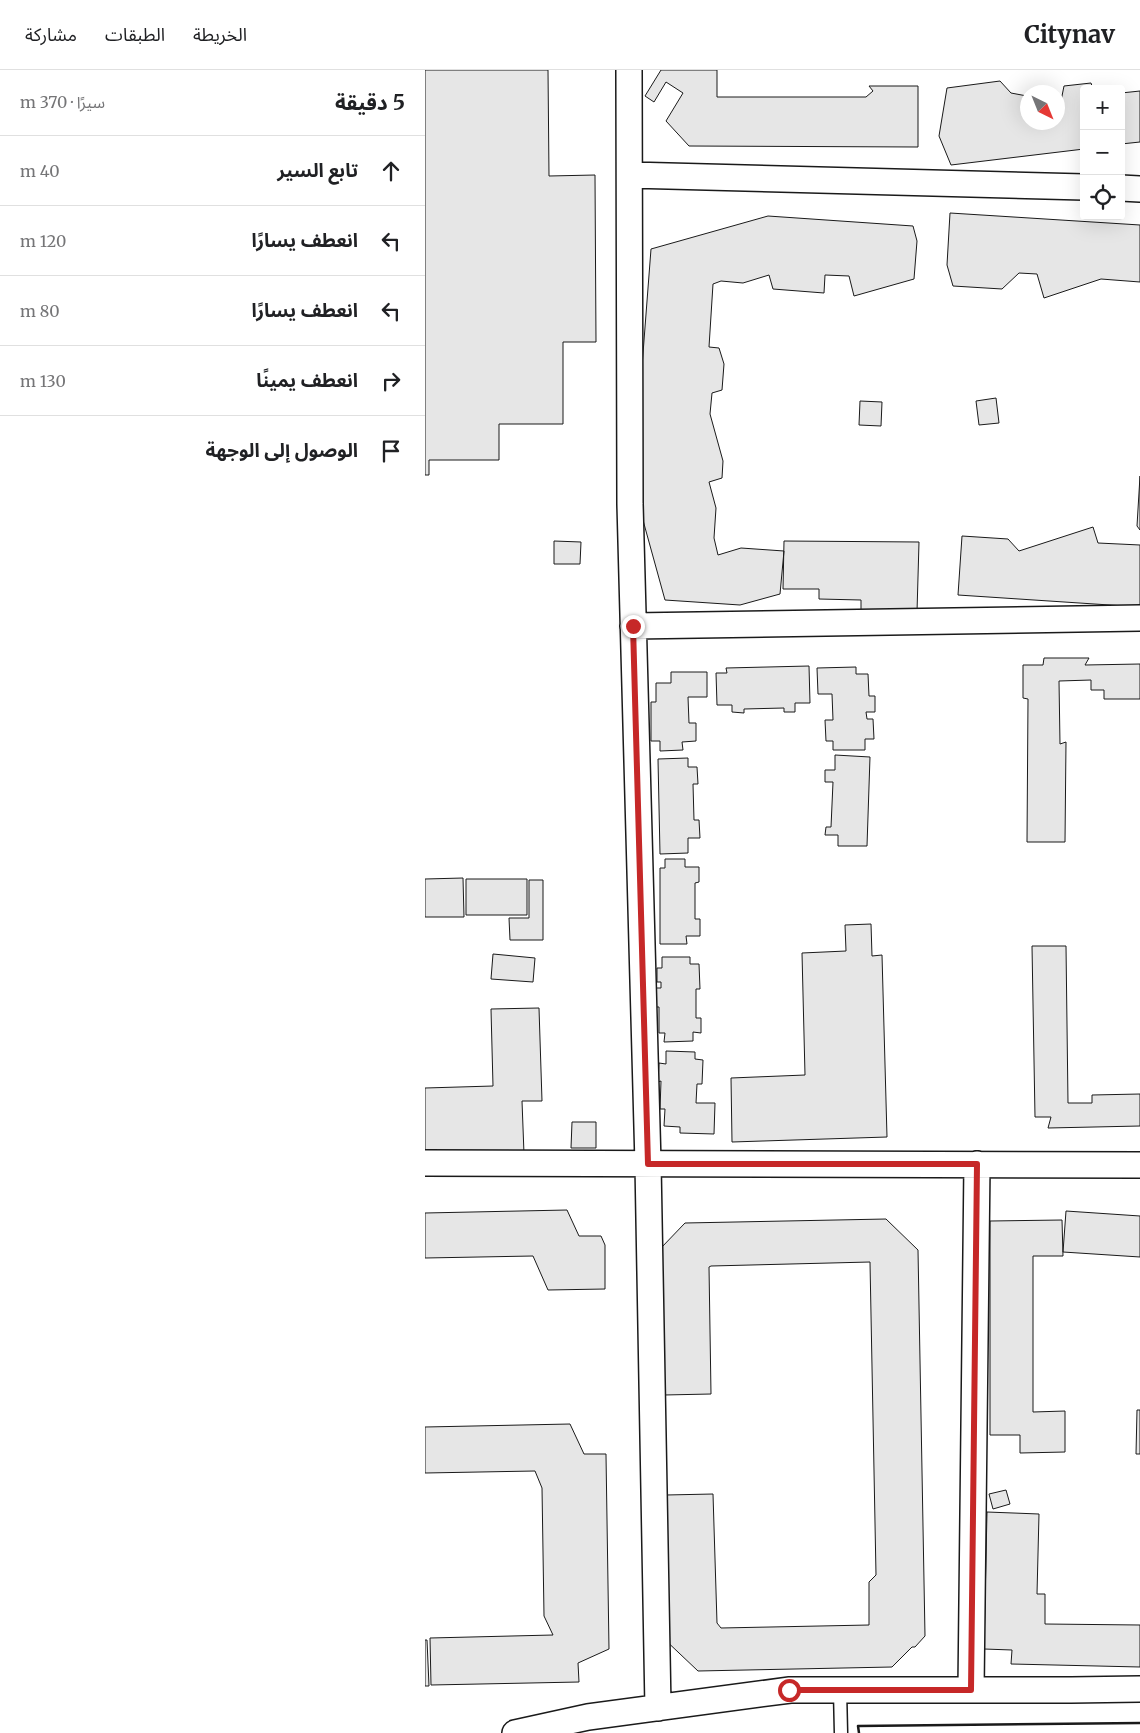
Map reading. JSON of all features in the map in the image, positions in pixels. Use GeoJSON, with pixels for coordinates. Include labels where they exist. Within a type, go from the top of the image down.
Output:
{"type":"FeatureCollection","features":[{"type":"Feature","properties":{"kind":"street"},"geometry":{"type":"LineString","coordinates":[[629,70],[630,504],[648,1164],[658,1708]]}},
{"type":"Feature","properties":{"kind":"street"},"geometry":{"type":"LineString","coordinates":[[630,175],[1080,187]]}},
{"type":"Feature","properties":{"kind":"street"},"geometry":{"type":"LineString","coordinates":[[1125,188],[1140,189]]}},
{"type":"Feature","properties":{"kind":"street"},"geometry":{"type":"LineString","coordinates":[[633,626],[1140,618]]}},
{"type":"Feature","properties":{"kind":"street"},"geometry":{"type":"LineString","coordinates":[[425,1163],[1140,1165]]}},
{"type":"Feature","properties":{"kind":"street"},"geometry":{"type":"LineString","coordinates":[[971,1690],[977,1164]]}},
{"type":"Feature","properties":{"kind":"street"},"geometry":{"type":"LineString","coordinates":[[515,1733],[588,1717],[789,1690],[1140,1689]]}},
{"type":"Feature","properties":{"kind":"lane"},"geometry":{"type":"LineString","coordinates":[[840,1690],[841,1733]]}},
{"type":"Feature","properties":{"kind":"building"},"geometry":{"type":"Polygon","coordinates":[[[425,70],[548,70],[549,176],[595,175],[596,342],[563,342],[563,424],[499,424],[499,460],[429,460],[429,475],[425,475],[425,70]]]}},
{"type":"Feature","properties":{"kind":"building"},"geometry":{"type":"Polygon","coordinates":[[[661,70],[717,70],[717,97],[866,97],[873,91],[869,86],[918,86],[918,147],[689,146],[666,121],[683,93],[666,82],[654,102],[645,96],[661,70]]]}},
{"type":"Feature","properties":{"kind":"building"},"geometry":{"type":"Polygon","coordinates":[[[1000,81],[1011,93],[1020,95],[1020,130],[1065,130],[1065,86],[1091,83],[1092,85],[1080,85],[1080,149],[951,165],[939,136],[947,88],[1000,81]]]}},
{"type":"Feature","properties":{"kind":"building"},"geometry":{"type":"Polygon","coordinates":[[[1140,91],[1140,142],[1125,144],[1125,93],[1140,91]]]}},
{"type":"Feature","properties":{"kind":"building"},"geometry":{"type":"Polygon","coordinates":[[[950,213],[1140,225],[1140,282],[1101,279],[1044,298],[1037,274],[1019,273],[1002,289],[953,286],[947,265],[950,213]]]}},
{"type":"Feature","properties":{"kind":"building"},"geometry":{"type":"Polygon","coordinates":[[[768,216],[913,226],[917,241],[914,279],[854,296],[849,276],[825,275],[824,293],[773,289],[769,275],[743,283],[721,281],[713,284],[709,347],[719,348],[724,364],[722,390],[712,393],[710,414],[723,461],[722,478],[709,482],[716,508],[714,538],[718,555],[741,548],[784,551],[780,594],[740,605],[665,600],[633,484],[651,249],[768,216]]]}},
{"type":"Feature","properties":{"kind":"building"},"geometry":{"type":"Polygon","coordinates":[[[996,398],[999,423],[979,425],[976,401],[996,398]]]}},
{"type":"Feature","properties":{"kind":"building"},"geometry":{"type":"Polygon","coordinates":[[[860,401],[882,402],[881,426],[859,425],[860,401]]]}},
{"type":"Feature","properties":{"kind":"building"},"geometry":{"type":"Polygon","coordinates":[[[1140,476],[1140,530],[1137,526],[1140,476]]]}},
{"type":"Feature","properties":{"kind":"building"},"geometry":{"type":"Polygon","coordinates":[[[1093,527],[1098,543],[1140,545],[1140,607],[958,595],[962,536],[1008,539],[1019,551],[1093,527]]]}},
{"type":"Feature","properties":{"kind":"building"},"geometry":{"type":"Polygon","coordinates":[[[554,541],[581,542],[580,564],[554,564],[554,541]]]}},
{"type":"Feature","properties":{"kind":"building"},"geometry":{"type":"Polygon","coordinates":[[[784,541],[919,542],[917,612],[861,611],[861,600],[819,599],[819,589],[783,589],[784,541]]]}},
{"type":"Feature","properties":{"kind":"building"},"geometry":{"type":"Polygon","coordinates":[[[1044,658],[1089,658],[1085,665],[1140,664],[1140,699],[1104,699],[1104,690],[1091,690],[1091,680],[1059,681],[1060,744],[1066,742],[1065,842],[1027,842],[1028,699],[1023,698],[1023,665],[1043,665],[1044,658]]]}},
{"type":"Feature","properties":{"kind":"building"},"geometry":{"type":"Polygon","coordinates":[[[809,666],[810,703],[795,703],[795,712],[784,712],[784,708],[744,709],[744,713],[732,712],[732,705],[717,705],[716,673],[727,673],[726,668],[809,666]]]}},
{"type":"Feature","properties":{"kind":"building"},"geometry":{"type":"Polygon","coordinates":[[[856,667],[856,674],[868,674],[869,696],[875,696],[875,712],[866,712],[867,719],[873,719],[874,739],[865,739],[865,750],[833,750],[833,741],[826,741],[825,720],[833,720],[832,694],[818,694],[817,668],[856,667]]]}},
{"type":"Feature","properties":{"kind":"building"},"geometry":{"type":"Polygon","coordinates":[[[671,672],[707,672],[707,697],[688,697],[689,723],[696,723],[696,741],[682,742],[683,750],[660,751],[660,741],[651,741],[651,702],[656,702],[656,683],[671,683],[671,672]]]}},
{"type":"Feature","properties":{"kind":"building"},"geometry":{"type":"Polygon","coordinates":[[[835,755],[870,757],[867,846],[838,846],[838,835],[825,835],[826,827],[831,827],[833,782],[825,782],[825,770],[835,770],[835,755]]]}},
{"type":"Feature","properties":{"kind":"building"},"geometry":{"type":"Polygon","coordinates":[[[688,758],[688,767],[697,767],[698,784],[693,784],[694,820],[699,820],[700,838],[688,838],[688,853],[660,854],[658,759],[688,758]]]}},
{"type":"Feature","properties":{"kind":"building"},"geometry":{"type":"Polygon","coordinates":[[[665,859],[685,859],[685,867],[699,867],[699,882],[695,883],[695,919],[700,919],[700,936],[686,936],[687,944],[660,944],[660,868],[665,868],[665,859]]]}},
{"type":"Feature","properties":{"kind":"building"},"geometry":{"type":"Polygon","coordinates":[[[463,878],[464,917],[425,917],[425,879],[463,878]]]}},
{"type":"Feature","properties":{"kind":"building"},"geometry":{"type":"Polygon","coordinates":[[[466,879],[527,879],[527,915],[466,915],[466,879]]]}},
{"type":"Feature","properties":{"kind":"building"},"geometry":{"type":"Polygon","coordinates":[[[529,880],[543,880],[543,940],[510,940],[509,918],[529,918],[529,880]]]}},
{"type":"Feature","properties":{"kind":"building"},"geometry":{"type":"Polygon","coordinates":[[[871,924],[872,956],[882,955],[887,1137],[732,1142],[731,1078],[805,1075],[802,953],[846,951],[845,925],[871,924]]]}},
{"type":"Feature","properties":{"kind":"building"},"geometry":{"type":"Polygon","coordinates":[[[1032,946],[1066,946],[1068,1103],[1092,1103],[1092,1095],[1140,1094],[1140,1126],[1048,1128],[1051,1117],[1035,1117],[1032,946]]]}},
{"type":"Feature","properties":{"kind":"building"},"geometry":{"type":"Polygon","coordinates":[[[493,954],[535,958],[533,982],[491,979],[493,954]]]}},
{"type":"Feature","properties":{"kind":"building"},"geometry":{"type":"Polygon","coordinates":[[[662,957],[690,957],[690,964],[699,964],[700,989],[696,989],[696,1018],[701,1018],[701,1033],[693,1032],[693,1041],[664,1042],[665,1033],[659,1033],[659,1007],[655,1007],[655,988],[661,988],[661,982],[657,982],[657,968],[662,968],[662,957]]]}},
{"type":"Feature","properties":{"kind":"building"},"geometry":{"type":"Polygon","coordinates":[[[539,1008],[542,1101],[522,1101],[524,1154],[425,1157],[425,1088],[493,1086],[491,1009],[539,1008]]]}},
{"type":"Feature","properties":{"kind":"building"},"geometry":{"type":"Polygon","coordinates":[[[666,1051],[695,1052],[695,1059],[703,1060],[702,1084],[697,1084],[696,1103],[715,1103],[714,1134],[680,1133],[680,1127],[664,1126],[665,1109],[660,1109],[661,1081],[658,1082],[659,1063],[666,1064],[666,1051]]]}},
{"type":"Feature","properties":{"kind":"building"},"geometry":{"type":"Polygon","coordinates":[[[572,1122],[596,1122],[596,1148],[571,1148],[572,1122]]]}},
{"type":"Feature","properties":{"kind":"building"},"geometry":{"type":"Polygon","coordinates":[[[567,1210],[579,1236],[601,1236],[605,1245],[605,1289],[548,1290],[533,1256],[425,1258],[425,1213],[567,1210]]]}},
{"type":"Feature","properties":{"kind":"building"},"geometry":{"type":"Polygon","coordinates":[[[1066,1211],[1140,1216],[1140,1257],[1063,1252],[1066,1211]]]}},
{"type":"Feature","properties":{"kind":"building"},"geometry":{"type":"Polygon","coordinates":[[[886,1219],[918,1250],[925,1636],[892,1667],[698,1671],[660,1635],[666,1495],[713,1494],[717,1623],[721,1628],[869,1625],[869,1582],[876,1575],[870,1262],[709,1267],[711,1394],[664,1395],[661,1248],[685,1223],[886,1219]]]}},
{"type":"Feature","properties":{"kind":"building"},"geometry":{"type":"Polygon","coordinates":[[[1062,1220],[1063,1256],[1033,1256],[1033,1412],[1065,1411],[1065,1452],[1020,1453],[1020,1435],[990,1435],[990,1221],[1062,1220]]]}},
{"type":"Feature","properties":{"kind":"building"},"geometry":{"type":"Polygon","coordinates":[[[1137,1410],[1140,1410],[1140,1454],[1136,1454],[1137,1410]]]}},
{"type":"Feature","properties":{"kind":"building"},"geometry":{"type":"Polygon","coordinates":[[[570,1424],[584,1454],[606,1454],[609,1649],[578,1663],[579,1682],[431,1685],[430,1638],[553,1635],[544,1616],[542,1488],[535,1471],[425,1473],[425,1427],[570,1424]]]}},
{"type":"Feature","properties":{"kind":"building"},"geometry":{"type":"Polygon","coordinates":[[[1006,1490],[1010,1504],[993,1509],[989,1494],[1006,1490]]]}},
{"type":"Feature","properties":{"kind":"building"},"geometry":{"type":"Polygon","coordinates":[[[987,1512],[1039,1514],[1037,1594],[1045,1594],[1045,1624],[1140,1625],[1140,1667],[1011,1664],[1012,1650],[984,1649],[987,1512]]]}},
{"type":"Feature","properties":{"kind":"building"},"geometry":{"type":"Polygon","coordinates":[[[425,1640],[427,1640],[429,1686],[425,1686],[425,1640]]]}},
{"type":"Feature","properties":{"kind":"wall"},"geometry":{"type":"LineString","coordinates":[[859,1733],[858,1726],[1140,1723]]}},
{"type":"Feature","properties":{"kind":"route"},"geometry":{"type":"LineString","coordinates":[[633,626],[648,1164],[977,1164],[971,1690],[789,1690]]}}]}
